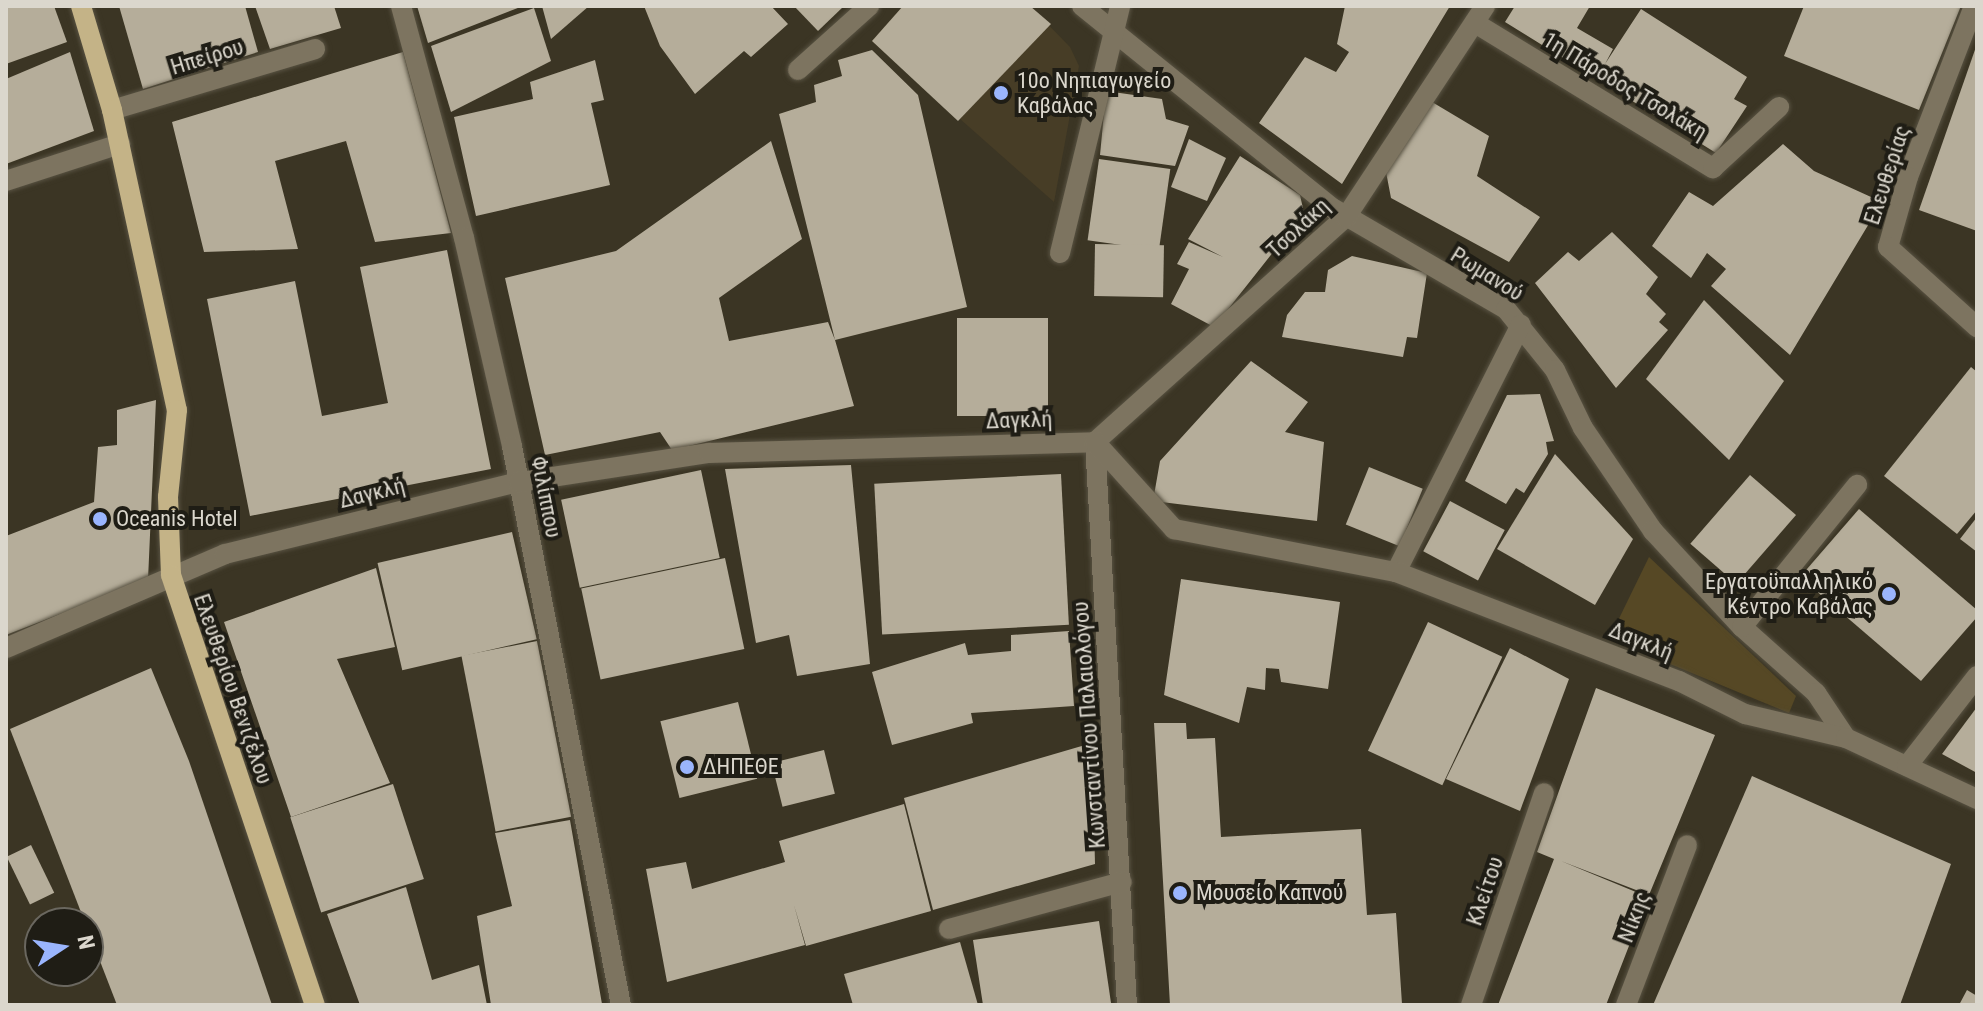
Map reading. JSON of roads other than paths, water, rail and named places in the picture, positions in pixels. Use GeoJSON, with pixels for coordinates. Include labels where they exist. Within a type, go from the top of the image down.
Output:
{"type":"FeatureCollection","features":[{"type":"Feature","properties":{"kind":"main road","name":"Ελευθερίου Βενιζέλου"},"geometry":{"type":"LineString","coordinates":[[81,6],[112,110],[177,410],[168,497],[171,575],[315,1005]]}},
{"type":"Feature","properties":{"kind":"street","name":"Φιλίππου"},"geometry":{"type":"LineString","coordinates":[[401,6],[464,238],[519,482],[621,1004]]}},
{"type":"Feature","properties":{"kind":"street"},"geometry":{"type":"LineString","coordinates":[[798,70],[869,6]]}},
{"type":"Feature","properties":{"kind":"street","name":"Ρωμανού"},"geometry":{"type":"LineString","coordinates":[[1082,6],[1111,33],[1346,217],[1506,309],[1555,370],[1583,428],[1653,531],[1742,627],[1816,693],[1846,738]]}},
{"type":"Feature","properties":{"kind":"street"},"geometry":{"type":"LineString","coordinates":[[1060,253],[1120,6]]}},
{"type":"Feature","properties":{"kind":"street","name":"Ελευθερίας"},"geometry":{"type":"LineString","coordinates":[[1974,6],[1908,177],[1888,247],[1977,327]]}},
{"type":"Feature","properties":{"kind":"street","name":"1η Πάροδος Τσολάκη"},"geometry":{"type":"LineString","coordinates":[[1480,14],[1713,168],[1779,107]]}},
{"type":"Feature","properties":{"kind":"street","name":"Τσολάκη"},"geometry":{"type":"LineString","coordinates":[[1095,442],[1346,217],[1480,14]]}},
{"type":"Feature","properties":{"kind":"street","name":"Ηπείρου"},"geometry":{"type":"LineString","coordinates":[[112,110],[315,49]]}},
{"type":"Feature","properties":{"kind":"street"},"geometry":{"type":"LineString","coordinates":[[6,181],[120,144]]}},
{"type":"Feature","properties":{"kind":"street"},"geometry":{"type":"LineString","coordinates":[[1396,572],[1521,325]]}},
{"type":"Feature","properties":{"kind":"street","name":"Δαγκλή"},"geometry":{"type":"LineString","coordinates":[[6,648],[225,554],[519,482],[709,453],[1095,442],[1174,529],[1396,572],[1679,681],[1745,714],[1846,738],[1977,799]]}},
{"type":"Feature","properties":{"kind":"street","name":"Κωνσταντίνου Παλαιολόγου"},"geometry":{"type":"LineString","coordinates":[[1095,442],[1127,1005]]}},
{"type":"Feature","properties":{"kind":"street"},"geometry":{"type":"LineString","coordinates":[[1742,627],[1857,485]]}},
{"type":"Feature","properties":{"kind":"street"},"geometry":{"type":"LineString","coordinates":[[1907,766],[1977,676]]}},
{"type":"Feature","properties":{"kind":"street","name":"Κλείτου"},"geometry":{"type":"LineString","coordinates":[[1471,1005],[1544,793]]}},
{"type":"Feature","properties":{"kind":"street","name":"Νίκης"},"geometry":{"type":"LineString","coordinates":[[1626,1005],[1687,845]]}},
{"type":"Feature","properties":{"kind":"street"},"geometry":{"type":"LineString","coordinates":[[949,929],[1122,882]]}},
{"type":"Feature","properties":{"kind":"place","name":"10ο Νηπιαγωγείο Καβάλας"},"geometry":{"type":"Point","coordinates":[1001,93]}},
{"type":"Feature","properties":{"kind":"place","name":"Oceanis Hotel"},"geometry":{"type":"Point","coordinates":[100,519]}},
{"type":"Feature","properties":{"kind":"place","name":"Εργατοϋπαλληλικό Κέντρο Καβάλας"},"geometry":{"type":"Point","coordinates":[1889,594]}},
{"type":"Feature","properties":{"kind":"place","name":"ΔΗΠΕΘΕ"},"geometry":{"type":"Point","coordinates":[687,767]}},
{"type":"Feature","properties":{"kind":"place","name":"Μουσείο Καπνού"},"geometry":{"type":"Point","coordinates":[1180,893]}}]}
